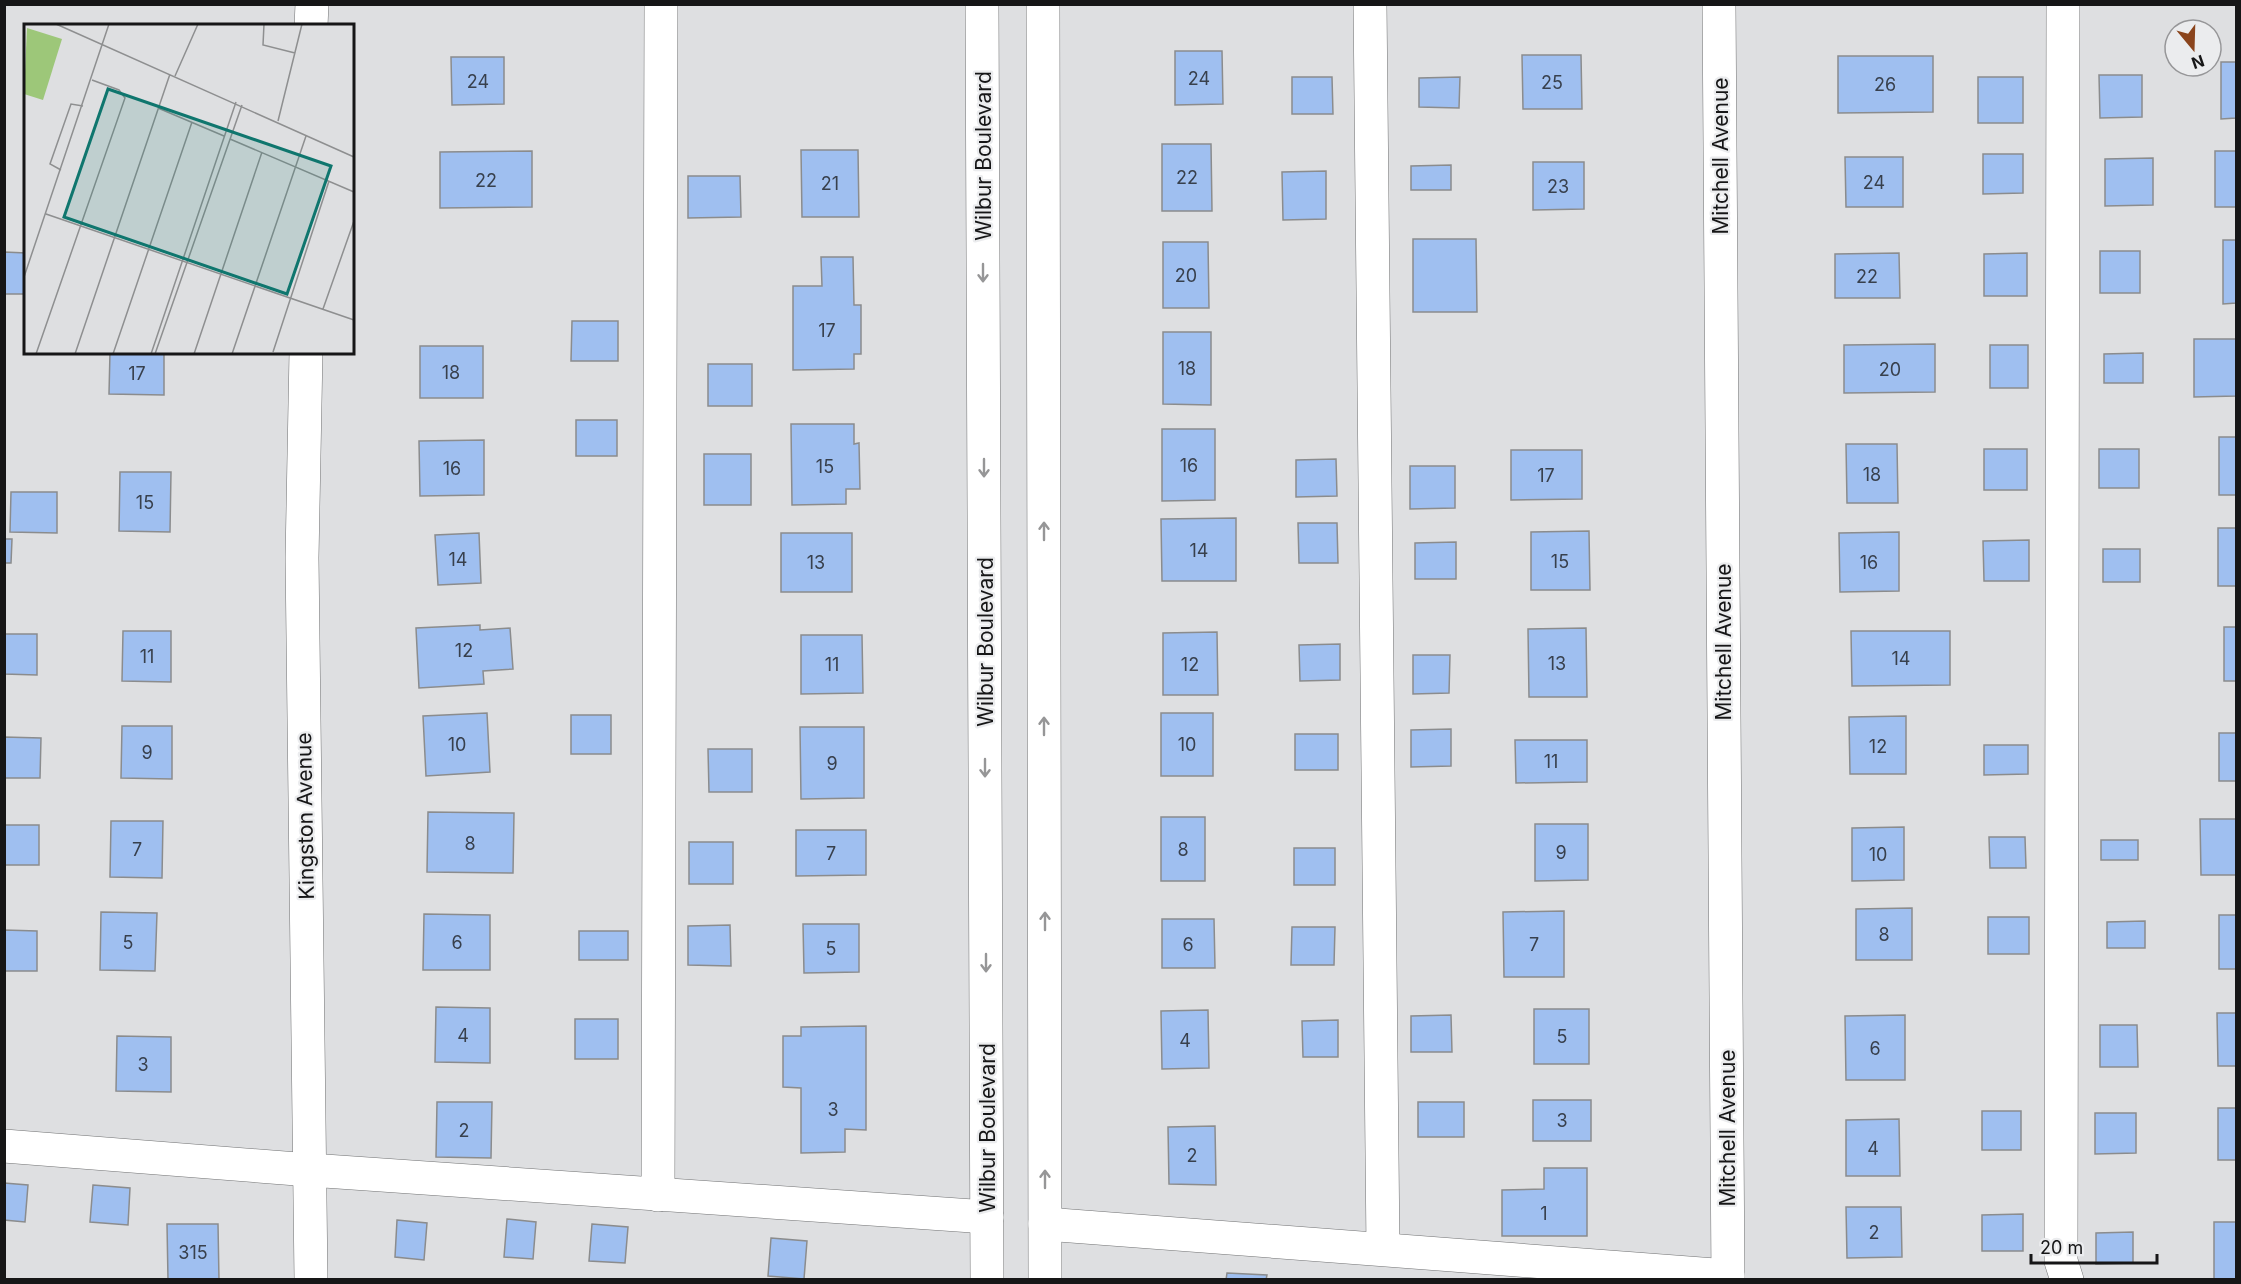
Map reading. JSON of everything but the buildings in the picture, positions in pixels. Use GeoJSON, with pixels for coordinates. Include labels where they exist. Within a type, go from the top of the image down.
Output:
{"type":"FeatureCollection","features":[{"type":"Feature","properties":{"kind":"street"},"geometry":{"type":"LineString","coordinates":[[311,24],[312,4]]}},
{"type":"Feature","properties":{"kind":"street"},"geometry":{"type":"LineString","coordinates":[[658,1195],[662,4]]}},
{"type":"Feature","properties":{"kind":"street","name":"Wilbur Boulevard"},"geometry":{"type":"LineString","coordinates":[[982,4],[987,1280]]}},
{"type":"Feature","properties":{"kind":"street"},"geometry":{"type":"LineString","coordinates":[[1043,4],[1046,1280]]}},
{"type":"Feature","properties":{"kind":"street"},"geometry":{"type":"LineString","coordinates":[[1370,4],[1383,1249]]}},
{"type":"Feature","properties":{"kind":"street","name":"Mitchell Avenue"},"geometry":{"type":"LineString","coordinates":[[1719,4],[1728,1277]]}},
{"type":"Feature","properties":{"kind":"street"},"geometry":{"type":"LineString","coordinates":[[2063,4],[2061,1261],[2067,1280]]}},
{"type":"Feature","properties":{"kind":"street","name":"Kingston Avenue"},"geometry":{"type":"LineString","coordinates":[[306,354],[302,558],[311,1280]]}},
{"type":"Feature","properties":{"kind":"street"},"geometry":{"type":"LineString","coordinates":[[4,1146],[309,1170],[987,1217]]}},
{"type":"Feature","properties":{"kind":"street"},"geometry":{"type":"LineString","coordinates":[[1045,1224],[1728,1277]]}}]}
